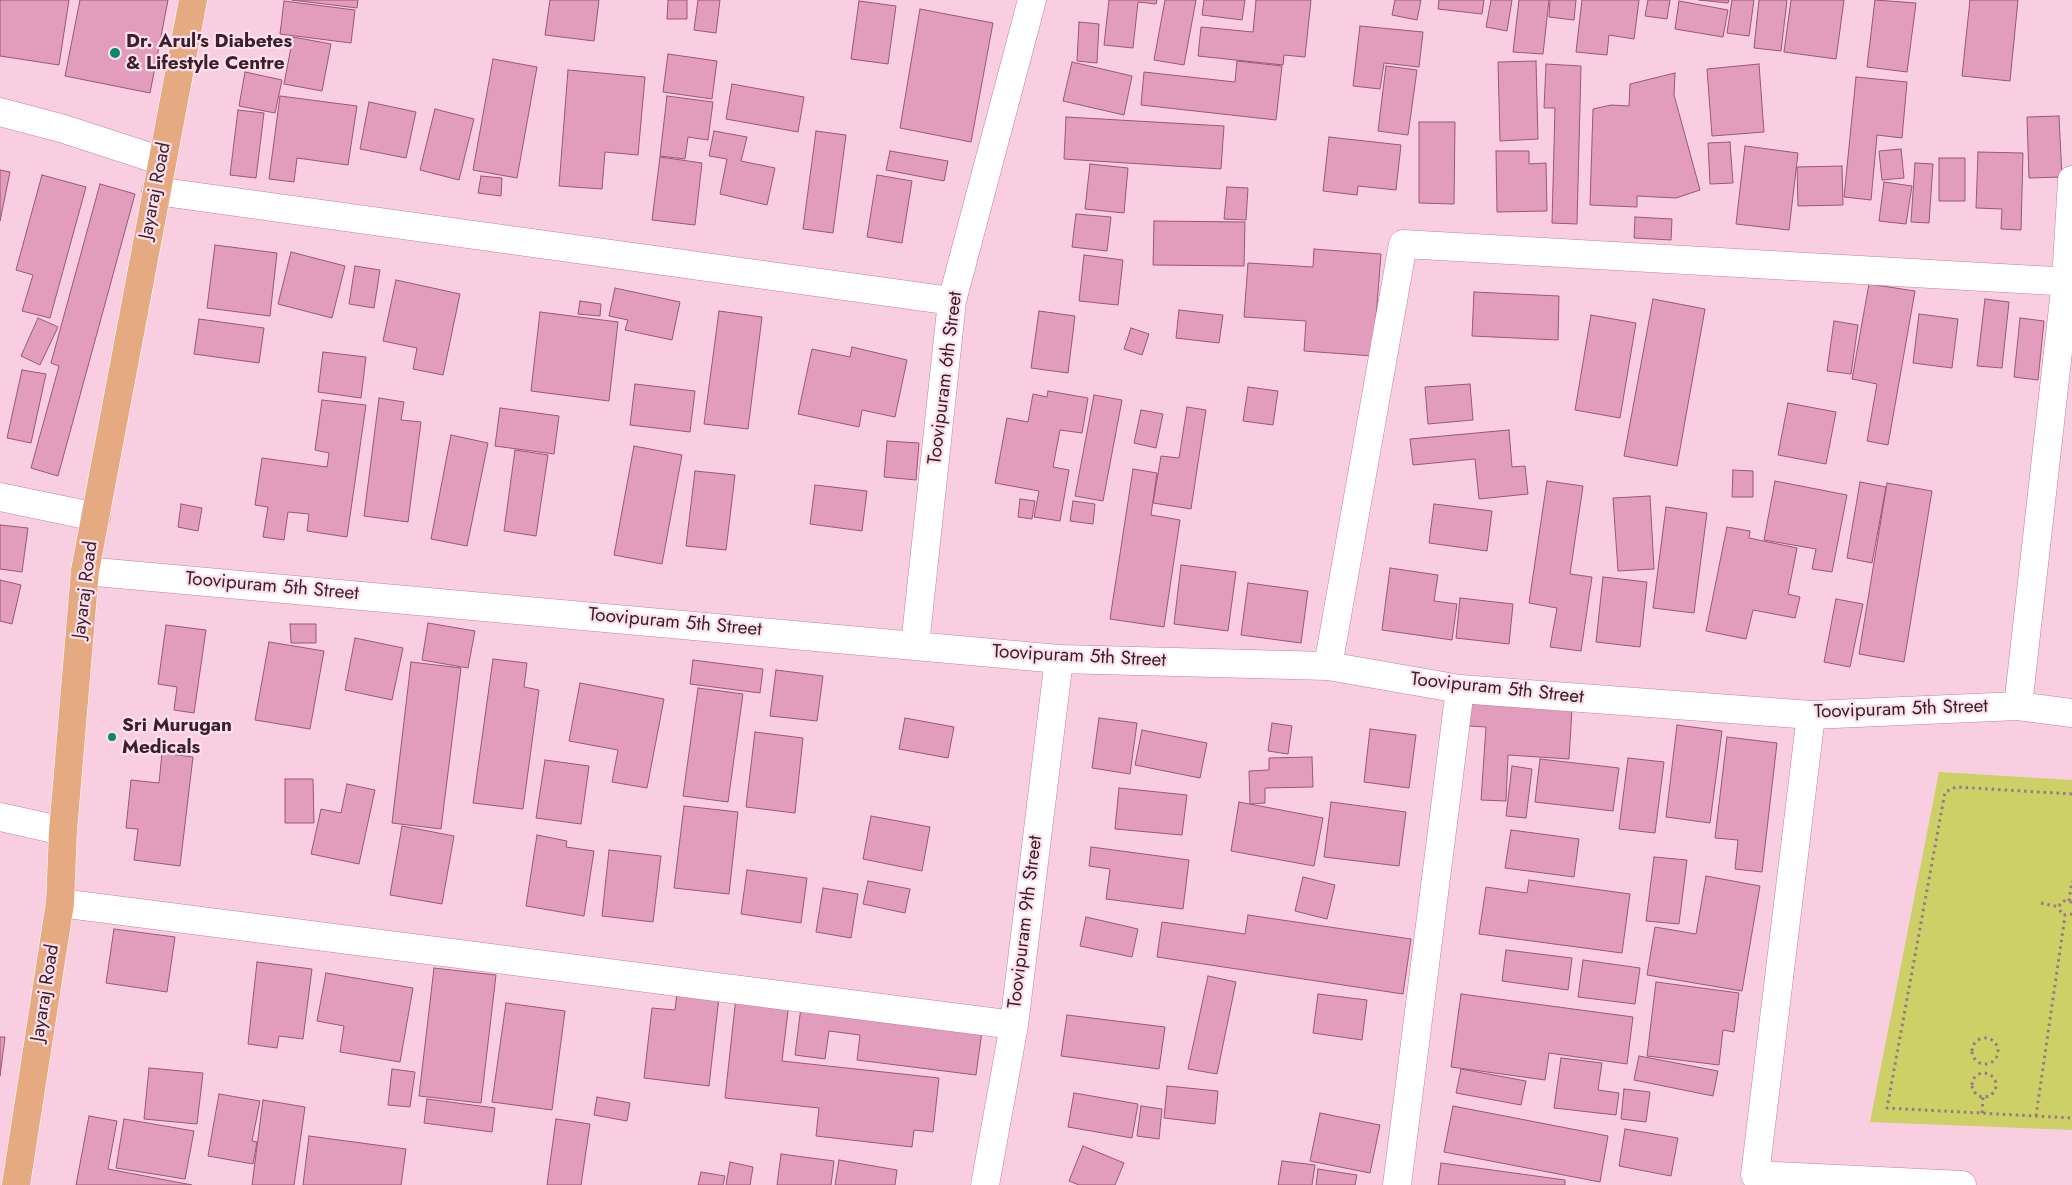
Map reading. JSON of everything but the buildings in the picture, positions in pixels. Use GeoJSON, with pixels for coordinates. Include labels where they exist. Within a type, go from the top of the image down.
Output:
{"type":"FeatureCollection","features":[{"type":"Feature","properties":{"kind":"main road","name":"Jayaraj Road"},"geometry":{"type":"LineString","coordinates":[[16,1185],[60,903],[63,832],[86,570],[192,0]]}},
{"type":"Feature","properties":{"kind":"street","name":"Toovipuram 6th Street"},"geometry":{"type":"LineString","coordinates":[[915,645],[952,301],[1032,0]]}},
{"type":"Feature","properties":{"kind":"street"},"geometry":{"type":"LineString","coordinates":[[0,112],[64,128],[162,162]]}},
{"type":"Feature","properties":{"kind":"street"},"geometry":{"type":"LineString","coordinates":[[2018,706],[2069,282],[2072,180]]}},
{"type":"Feature","properties":{"kind":"street"},"geometry":{"type":"LineString","coordinates":[[156,191],[952,301]]}},
{"type":"Feature","properties":{"kind":"street"},"geometry":{"type":"LineString","coordinates":[[1328,666],[1402,244],[2069,282]]}},
{"type":"Feature","properties":{"kind":"street"},"geometry":{"type":"LineString","coordinates":[[0,497],[96,516]]}},
{"type":"Feature","properties":{"kind":"street","name":"Toovipuram 5th Street"},"geometry":{"type":"LineString","coordinates":[[86,570],[1058,659],[1328,666],[1460,689],[1812,715],[2018,706],[2072,713]]}},
{"type":"Feature","properties":{"kind":"street","name":"Toovipuram 9th Street"},"geometry":{"type":"LineString","coordinates":[[985,1185],[1014,1025],[1058,659]]}},
{"type":"Feature","properties":{"kind":"street"},"geometry":{"type":"LineString","coordinates":[[1397,1185],[1460,689]]}},
{"type":"Feature","properties":{"kind":"street"},"geometry":{"type":"LineString","coordinates":[[1812,715],[1755,1175],[1962,1185]]}},
{"type":"Feature","properties":{"kind":"street"},"geometry":{"type":"LineString","coordinates":[[0,817],[63,832]]}},
{"type":"Feature","properties":{"kind":"street"},"geometry":{"type":"LineString","coordinates":[[60,903],[1014,1025]]}},
{"type":"Feature","properties":{"kind":"path"},"geometry":{"type":"LineString","coordinates":[[2072,794],[1956,787],[1944,792],[1887,1108],[2072,1118]]}},
{"type":"Feature","properties":{"kind":"path"},"geometry":{"type":"LineString","coordinates":[[2072,881],[2070,901],[2062,902],[2059,906],[2059,912],[2066,916],[2072,914]]}},
{"type":"Feature","properties":{"kind":"path"},"geometry":{"type":"LineString","coordinates":[[2042,903],[2059,906]]}},
{"type":"Feature","properties":{"kind":"path"},"geometry":{"type":"LineString","coordinates":[[2036,1116],[2066,916]]}},
{"type":"Feature","properties":{"kind":"path"},"geometry":{"type":"LineString","coordinates":[[1983,1038],[1994,1042],[1998,1050],[1996,1058],[1984,1064],[1974,1058],[1972,1050],[1975,1042],[1983,1038]]}},
{"type":"Feature","properties":{"kind":"path"},"geometry":{"type":"LineString","coordinates":[[1984,1064],[1984,1073]]}},
{"type":"Feature","properties":{"kind":"path"},"geometry":{"type":"LineString","coordinates":[[1984,1073],[1992,1076],[1996,1086],[1994,1093],[1983,1098],[1976,1094],[1972,1083],[1976,1076],[1984,1073]]}},
{"type":"Feature","properties":{"kind":"path"},"geometry":{"type":"LineString","coordinates":[[1982,1113],[1983,1098]]}},
{"type":"Feature","properties":{"kind":"green space"},"geometry":{"type":"Polygon","coordinates":[[[1939,772],[2072,780],[2072,1130],[1870,1122],[1939,772]]]}},
{"type":"Feature","properties":{"kind":"place","name":"Dr. Arul's Diabetes & Lifestyle Centre"},"geometry":{"type":"Point","coordinates":[115,53]}},
{"type":"Feature","properties":{"kind":"place","name":"Sri Murugan Medicals"},"geometry":{"type":"Point","coordinates":[112,737]}}]}
